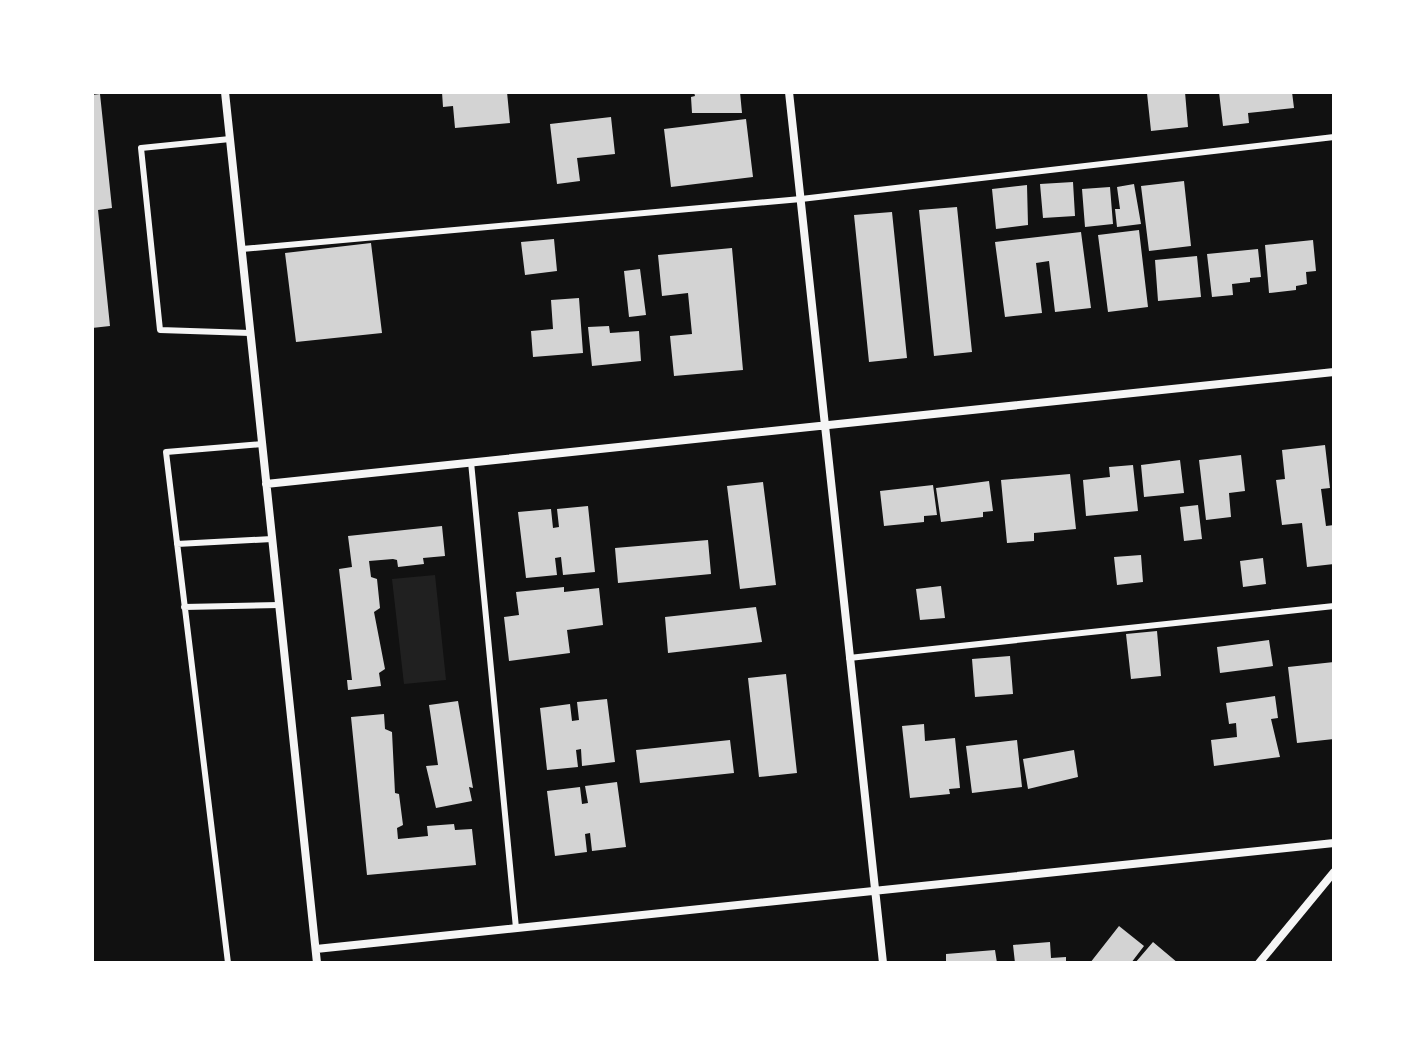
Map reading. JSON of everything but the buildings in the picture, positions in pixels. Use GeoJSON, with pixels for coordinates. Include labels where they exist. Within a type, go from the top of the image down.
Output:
{"type":"FeatureCollection","features":[{"type":"Feature","properties":{"kind":"street"},"geometry":{"type":"LineString","coordinates":[[225,92],[317,963]]}},
{"type":"Feature","properties":{"kind":"street"},"geometry":{"type":"LineString","coordinates":[[789,92],[883,963]]}},
{"type":"Feature","properties":{"kind":"street"},"geometry":{"type":"LineString","coordinates":[[266,484],[1334,372]]}},
{"type":"Feature","properties":{"kind":"street"},"geometry":{"type":"LineString","coordinates":[[316,949],[1334,843]]}},
{"type":"Feature","properties":{"kind":"street"},"geometry":{"type":"LineString","coordinates":[[1259,963],[1334,872]]}},
{"type":"Feature","properties":{"kind":"lane"},"geometry":{"type":"LineString","coordinates":[[242,249],[801,199],[1334,137]]}},
{"type":"Feature","properties":{"kind":"lane"},"geometry":{"type":"LineString","coordinates":[[230,139],[141,148],[155,285],[160,330],[250,333]]}},
{"type":"Feature","properties":{"kind":"lane"},"geometry":{"type":"LineString","coordinates":[[228,963],[166,452],[262,444]]}},
{"type":"Feature","properties":{"kind":"lane"},"geometry":{"type":"LineString","coordinates":[[471,462],[516,928]]}},
{"type":"Feature","properties":{"kind":"lane"},"geometry":{"type":"LineString","coordinates":[[177,544],[272,539]]}},
{"type":"Feature","properties":{"kind":"lane"},"geometry":{"type":"LineString","coordinates":[[184,607],[279,605]]}},
{"type":"Feature","properties":{"kind":"lane"},"geometry":{"type":"LineString","coordinates":[[849,658],[1334,606]]}},
{"type":"Feature","properties":{"kind":"shaded area"},"geometry":{"type":"Polygon","coordinates":[[[435,575],[446,680],[404,684],[392,579],[435,575]]]}}]}
